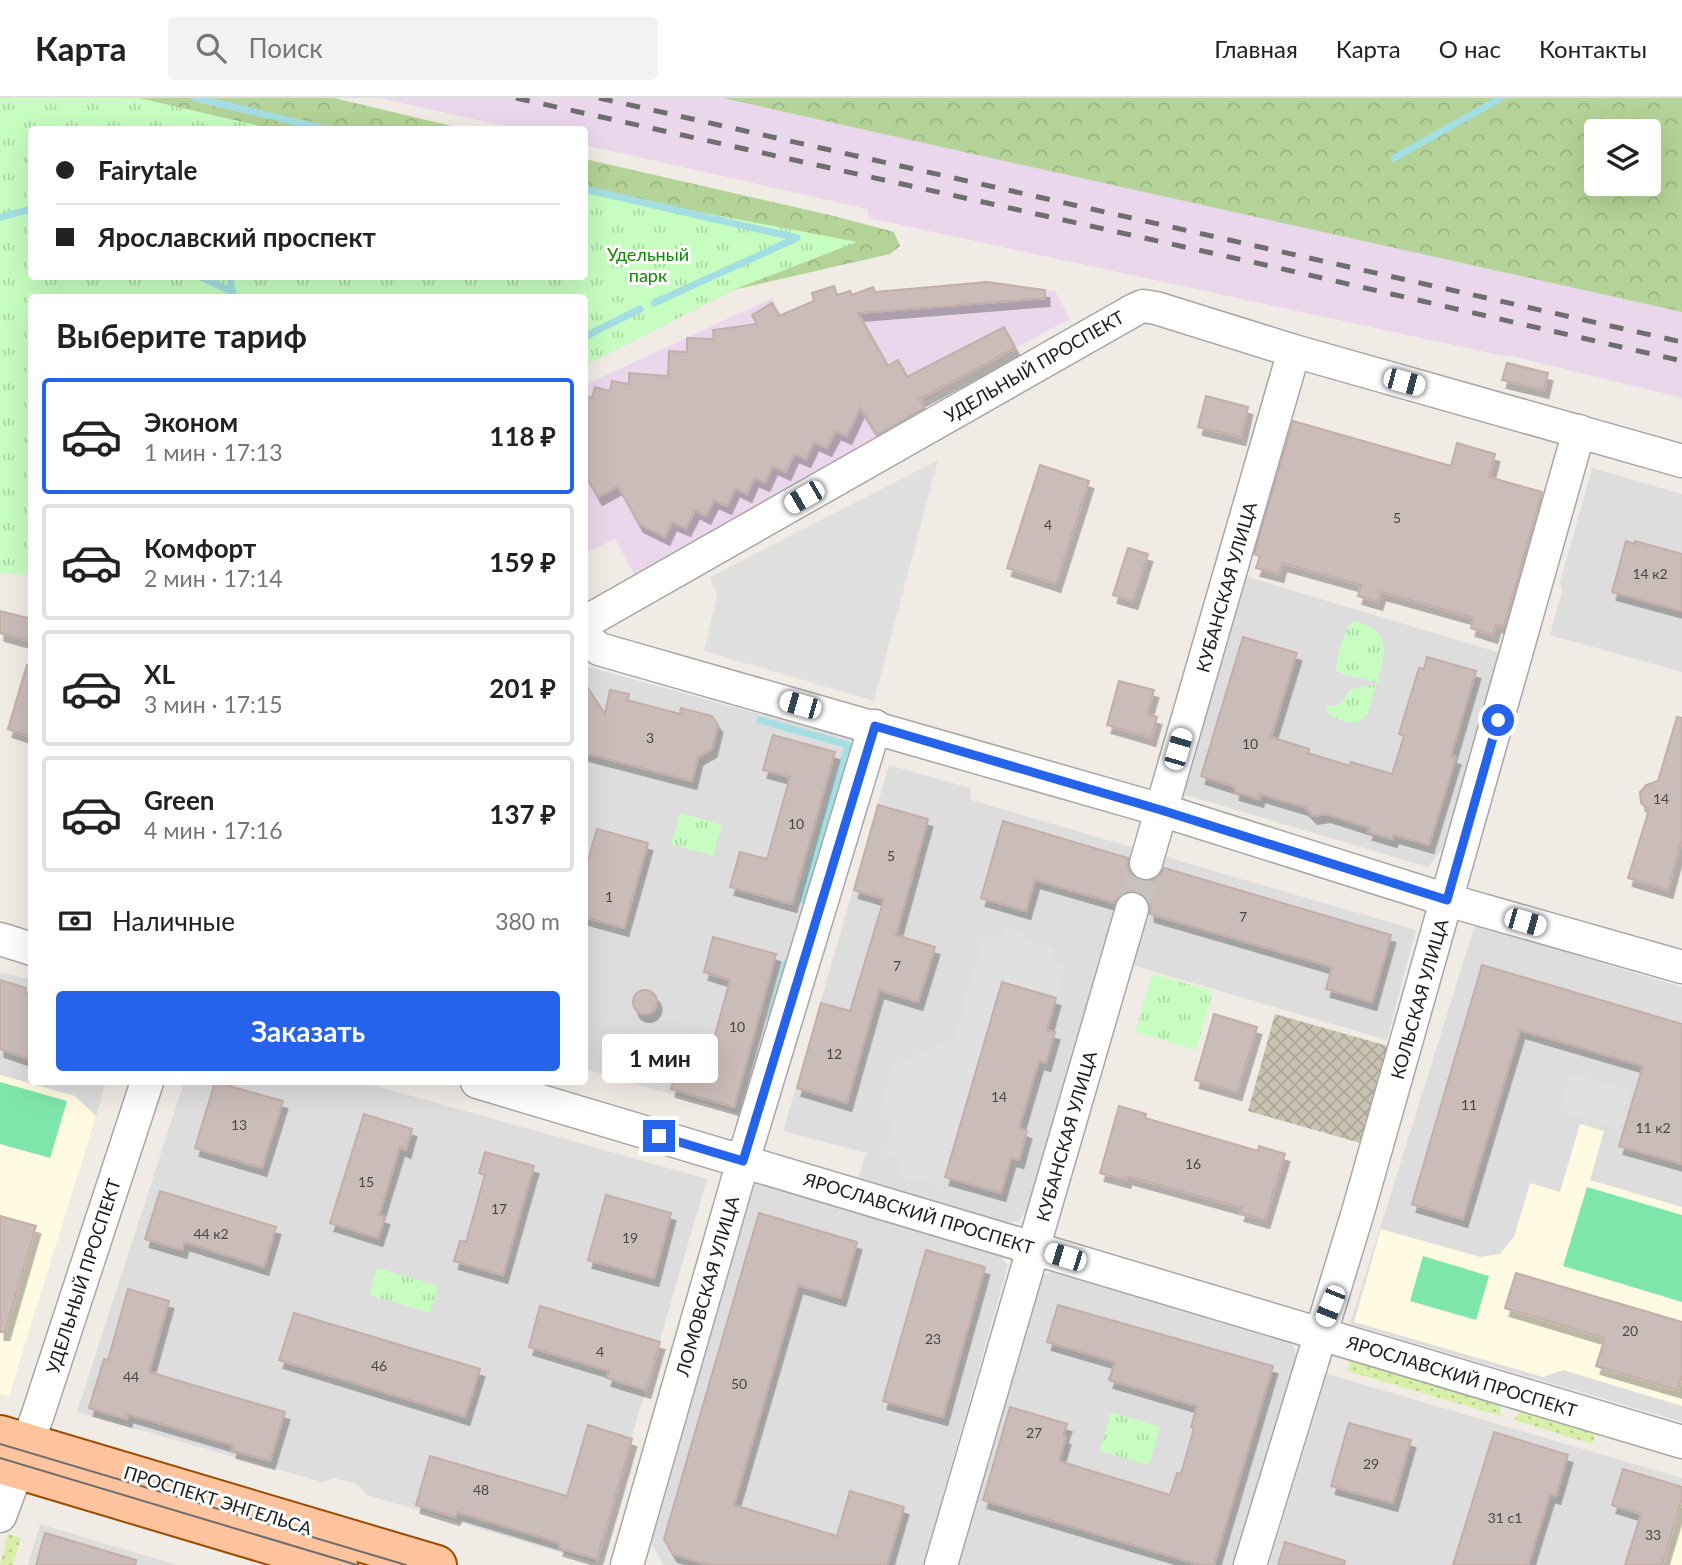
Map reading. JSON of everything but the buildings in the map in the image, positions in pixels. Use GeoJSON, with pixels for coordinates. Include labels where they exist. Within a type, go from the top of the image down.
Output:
{"type":"FeatureCollection","features":[{"type":"Feature","properties":{"kind":"main road","name":"ПРОСПЕКТ ЭНГЕЛЬСА"},"geometry":{"type":"LineString","coordinates":[[11,1453],[338,1565]]}},
{"type":"Feature","properties":{"kind":"main road","name":"ПРОСПЕКТ ЭНГЕЛЬСА"},"geometry":{"type":"LineString","coordinates":[[11,1453],[437,1565]]}},
{"type":"Feature","properties":{"kind":"street","name":"УДЕЛЬНЫЙ ПРОСПЕКТ"},"geometry":{"type":"LineString","coordinates":[[588,621],[1138,307],[1156,308],[1294,351],[1682,461]]}},
{"type":"Feature","properties":{"kind":"street","name":"КУБАНСКАЯ УЛИЦА"},"geometry":{"type":"LineString","coordinates":[[1146,863],[1294,351]]}},
{"type":"Feature","properties":{"kind":"street","name":"КОЛЬСКАЯ УЛИЦА"},"geometry":{"type":"LineString","coordinates":[[1251,1565],[1319,1334],[1340,1274],[1579,430]]}},
{"type":"Feature","properties":{"kind":"street"},"geometry":{"type":"LineString","coordinates":[[588,639],[599,649],[875,726],[1161,810],[1447,900],[1682,967]]}},
{"type":"Feature","properties":{"kind":"street","name":"ЛОМОВСКАЯ УЛИЦА"},"geometry":{"type":"LineString","coordinates":[[627,1565],[743,1161],[875,726]]}},
{"type":"Feature","properties":{"kind":"street","name":"КУБАНСКАЯ УЛИЦА"},"geometry":{"type":"LineString","coordinates":[[942,1565],[1132,909]]}},
{"type":"Feature","properties":{"kind":"street"},"geometry":{"type":"LineString","coordinates":[[0,939],[28,947]]}},
{"type":"Feature","properties":{"kind":"street","name":"УДЕЛЬНЫЙ ПРОСПЕКТ"},"geometry":{"type":"LineString","coordinates":[[0,1516],[11,1453],[146,1085]]}},
{"type":"Feature","properties":{"kind":"street","name":"ЯРОСЛАВСКИЙ ПРОСПЕКТ"},"geometry":{"type":"LineString","coordinates":[[487,1085],[1682,1443]]}},
{"type":"Feature","properties":{"kind":"shaded area"},"geometry":{"type":"Polygon","coordinates":[[[379,98],[722,98],[1682,312],[1682,398],[1512,356],[869,218],[867,209],[588,146],[588,126],[505,126],[379,98]]]}},
{"type":"Feature","properties":{"kind":"shaded area"},"geometry":{"type":"Polygon","coordinates":[[[987,282],[1055,291],[1070,319],[919,399],[927,415],[634,574],[615,539],[588,552],[588,384],[772,298],[782,315],[817,308],[812,293],[834,286],[837,295],[850,291],[852,295],[873,287],[875,292],[987,282]]]}},
{"type":"Feature","properties":{"kind":"shaded area"},"geometry":{"type":"Polygon","coordinates":[[[938,460],[874,701],[704,651],[717,596],[710,577],[938,460]]]}},
{"type":"Feature","properties":{"kind":"shaded area"},"geometry":{"type":"Polygon","coordinates":[[[1592,468],[1682,494],[1682,672],[1550,635],[1562,591],[1560,583],[1592,468]]]}},
{"type":"Feature","properties":{"kind":"shaded area"},"geometry":{"type":"Polygon","coordinates":[[[1241,575],[1501,653],[1442,849],[1428,867],[1183,794],[1178,784],[1241,575]]]}},
{"type":"Feature","properties":{"kind":"shaded area"},"geometry":{"type":"Polygon","coordinates":[[[588,667],[855,740],[747,1116],[588,1070],[588,667]]]}},
{"type":"Feature","properties":{"kind":"shaded area"},"geometry":{"type":"Polygon","coordinates":[[[889,765],[970,788],[971,800],[1416,930],[1387,1040],[1101,956],[1027,1209],[1019,1221],[1004,1223],[858,1180],[866,1153],[783,1131],[889,765]]]}},
{"type":"Feature","properties":{"kind":"shaded area"},"geometry":{"type":"Polygon","coordinates":[[[1475,925],[1682,987],[1682,1422],[1350,1324],[1475,925]]]}},
{"type":"Feature","properties":{"kind":"shaded area"},"geometry":{"type":"Polygon","coordinates":[[[1007,928],[1027,934],[1026,940],[1054,948],[1051,960],[1067,965],[1056,998],[1002,983],[942,1187],[898,1175],[902,1161],[884,1155],[893,1124],[878,1119],[892,1066],[955,1036],[984,934],[1004,939],[1007,928]]]}},
{"type":"Feature","properties":{"kind":"shaded area"},"geometry":{"type":"Polygon","coordinates":[[[0,972],[28,979],[28,1083],[0,1075],[0,972]]]}},
{"type":"Feature","properties":{"kind":"shaded area"},"geometry":{"type":"Polygon","coordinates":[[[1275,1014],[1391,1047],[1364,1144],[1248,1111],[1275,1014]]]}},
{"type":"Feature","properties":{"kind":"shaded area"},"geometry":{"type":"Polygon","coordinates":[[[1571,1073],[1631,1091],[1619,1129],[1559,1111],[1571,1073]]]}},
{"type":"Feature","properties":{"kind":"shaded area"},"geometry":{"type":"Polygon","coordinates":[[[0,1075],[75,1096],[96,1116],[9,1396],[0,1394],[0,1075]]]}},
{"type":"Feature","properties":{"kind":"shaded area"},"geometry":{"type":"Polygon","coordinates":[[[36,1085],[105,1085],[96,1116],[75,1096],[36,1085]]]}},
{"type":"Feature","properties":{"kind":"shaded area"},"geometry":{"type":"Polygon","coordinates":[[[183,1085],[373,1085],[707,1179],[595,1563],[367,1495],[357,1484],[334,1478],[322,1482],[77,1412],[183,1085]]]}},
{"type":"Feature","properties":{"kind":"shaded area"},"geometry":{"type":"Polygon","coordinates":[[[1580,1124],[1604,1131],[1590,1180],[1682,1207],[1682,1406],[1563,1370],[1543,1377],[1354,1322],[1381,1229],[1480,1257],[1500,1254],[1514,1237],[1530,1183],[1560,1192],[1580,1124]]]}},
{"type":"Feature","properties":{"kind":"shaded area"},"geometry":{"type":"Polygon","coordinates":[[[754,1182],[1001,1256],[1008,1265],[923,1565],[664,1565],[650,1541],[754,1182]]]}},
{"type":"Feature","properties":{"kind":"shaded area"},"geometry":{"type":"Polygon","coordinates":[[[1055,1271],[1287,1341],[1293,1346],[1295,1363],[1233,1565],[958,1565],[1036,1288],[1043,1275],[1055,1271]]]}},
{"type":"Feature","properties":{"kind":"shaded area"},"geometry":{"type":"Polygon","coordinates":[[[1327,1374],[1682,1478],[1682,1565],[1269,1565],[1327,1374]]]}},
{"type":"Feature","properties":{"kind":"shaded area"},"geometry":{"type":"Polygon","coordinates":[[[1682,1498],[1682,1565],[1662,1565],[1682,1498]]]}},
{"type":"Feature","properties":{"kind":"shaded area"},"geometry":{"type":"Polygon","coordinates":[[[40,1524],[177,1565],[28,1565],[40,1524]]]}},
{"type":"Feature","properties":{"kind":"green space"},"geometry":{"type":"Polygon","coordinates":[[[0,98],[334,98],[451,126],[28,126],[28,135],[0,170],[0,98]]]}},
{"type":"Feature","properties":{"kind":"green space","name":"Удельный парк"},"geometry":{"type":"Polygon","coordinates":[[[0,98],[139,98],[260,126],[28,126],[28,280],[588,280],[588,191],[857,242],[733,290],[588,363],[588,294],[28,294],[28,575],[0,573],[0,98]]]}},
{"type":"Feature","properties":{"kind":"green space"},"geometry":{"type":"Polygon","coordinates":[[[722,98],[1682,98],[1682,312],[722,98]]]}},
{"type":"Feature","properties":{"kind":"green space"},"geometry":{"type":"Polygon","coordinates":[[[588,160],[894,232],[900,246],[890,254],[733,290],[588,363],[588,294],[585,294],[585,280],[588,280],[588,160]]]}},
{"type":"Feature","properties":{"kind":"green space"},"geometry":{"type":"Polygon","coordinates":[[[1355,621],[1376,631],[1384,645],[1377,684],[1335,670],[1344,636],[1355,621]]]}},
{"type":"Feature","properties":{"kind":"green space"},"geometry":{"type":"Polygon","coordinates":[[[1376,686],[1368,713],[1359,722],[1339,720],[1327,711],[1325,707],[1341,704],[1350,690],[1376,686]]]}},
{"type":"Feature","properties":{"kind":"green space"},"geometry":{"type":"Polygon","coordinates":[[[680,813],[722,825],[713,856],[671,844],[680,813]]]}},
{"type":"Feature","properties":{"kind":"green space"},"geometry":{"type":"Polygon","coordinates":[[[1152,974],[1213,991],[1196,1050],[1135,1032],[1152,974]]]}},
{"type":"Feature","properties":{"kind":"green space"},"geometry":{"type":"Polygon","coordinates":[[[0,1082],[67,1101],[50,1158],[0,1144],[0,1082]]]}},
{"type":"Feature","properties":{"kind":"green space"},"geometry":{"type":"Polygon","coordinates":[[[1587,1187],[1682,1215],[1682,1302],[1563,1266],[1587,1187]]]}},
{"type":"Feature","properties":{"kind":"green space"},"geometry":{"type":"Polygon","coordinates":[[[1423,1256],[1489,1276],[1476,1320],[1410,1301],[1423,1256]]]}},
{"type":"Feature","properties":{"kind":"green space"},"geometry":{"type":"Polygon","coordinates":[[[377,1268],[438,1286],[430,1313],[369,1295],[377,1268]]]}},
{"type":"Feature","properties":{"kind":"green space"},"geometry":{"type":"Polygon","coordinates":[[[1352,1357],[1500,1402],[1501,1416],[1347,1371],[1352,1357]]]}},
{"type":"Feature","properties":{"kind":"green space"},"geometry":{"type":"Polygon","coordinates":[[[1523,1409],[1593,1431],[1595,1435],[1592,1444],[1514,1420],[1523,1409]]]}},
{"type":"Feature","properties":{"kind":"green space"},"geometry":{"type":"Polygon","coordinates":[[[1111,1412],[1160,1427],[1149,1465],[1100,1451],[1111,1412]]]}},
{"type":"Feature","properties":{"kind":"green space"},"geometry":{"type":"Polygon","coordinates":[[[8,1534],[21,1538],[13,1565],[0,1565],[8,1534]]]}},
{"type":"Feature","properties":{"kind":"waterway"},"geometry":{"type":"LineString","coordinates":[[195,98],[313,126]]}},
{"type":"Feature","properties":{"kind":"waterway"},"geometry":{"type":"LineString","coordinates":[[1394,158],[1501,98]]}},
{"type":"Feature","properties":{"kind":"waterway"},"geometry":{"type":"LineString","coordinates":[[588,190],[797,238],[654,303]]}},
{"type":"Feature","properties":{"kind":"waterway"},"geometry":{"type":"LineString","coordinates":[[0,217],[28,210]]}},
{"type":"Feature","properties":{"kind":"waterway"},"geometry":{"type":"LineString","coordinates":[[208,280],[233,292]]}},
{"type":"Feature","properties":{"kind":"waterway"},"geometry":{"type":"LineString","coordinates":[[231,280],[232,294]]}},
{"type":"Feature","properties":{"kind":"waterway"},"geometry":{"type":"LineString","coordinates":[[588,335],[640,309]]}},
{"type":"Feature","properties":{"kind":"waterway"},"geometry":{"type":"LineString","coordinates":[[760,720],[848,745],[803,900]]}},
{"type":"Feature","properties":{"kind":"waterway"},"geometry":{"type":"LineString","coordinates":[[770,1019],[786,963]]}},
{"type":"Feature","properties":{"kind":"tunnel"},"geometry":{"type":"LineString","coordinates":[[1132,909],[1146,863]]}},
{"type":"Feature","properties":{"kind":"tram line"},"geometry":{"type":"LineString","coordinates":[[0,1444],[406,1565]]}},
{"type":"Feature","properties":{"kind":"tram line"},"geometry":{"type":"LineString","coordinates":[[0,1458],[357,1565]]}},
{"type":"Feature","properties":{"kind":"railway"},"geometry":{"type":"LineString","coordinates":[[516,98],[1682,361]]}},
{"type":"Feature","properties":{"kind":"railway"},"geometry":{"type":"LineString","coordinates":[[599,98],[1682,342]]}},
{"type":"Feature","properties":{"kind":"route"},"geometry":{"type":"LineString","coordinates":[[659,1136],[743,1161],[875,726],[1161,810],[1447,900],[1498,720]]}}]}
